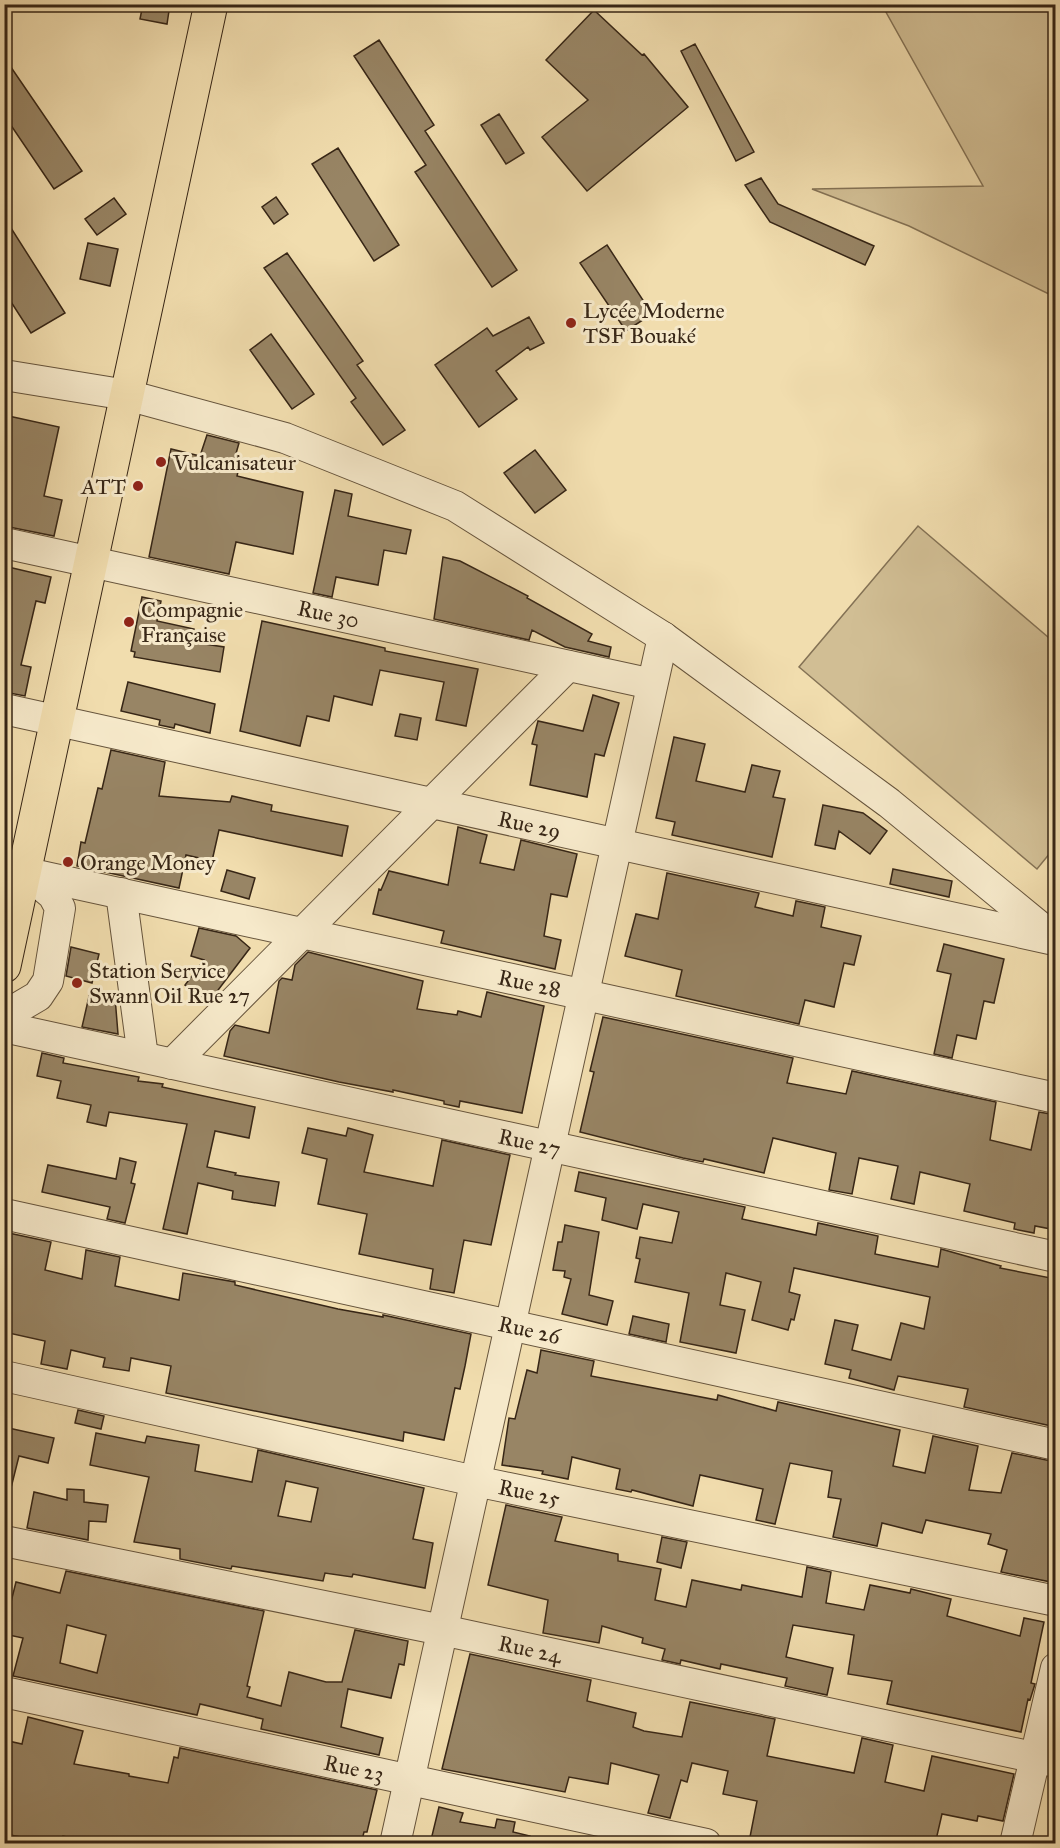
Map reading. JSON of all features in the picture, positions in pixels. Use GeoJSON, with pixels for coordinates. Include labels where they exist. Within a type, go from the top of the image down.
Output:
{"type":"FeatureCollection","features":[{"type":"Feature","properties":{"kind":"main road"},"geometry":{"type":"LineString","coordinates":[[4,966],[15,870],[57,720],[211,4]]}},
{"type":"Feature","properties":{"kind":"street"},"geometry":{"type":"LineString","coordinates":[[4,375],[29,377],[127,395],[285,438],[455,506],[663,637],[889,803],[1056,941]]}},
{"type":"Feature","properties":{"kind":"street","name":"Rue 30"},"geometry":{"type":"LineString","coordinates":[[4,543],[652,684]]}},
{"type":"Feature","properties":{"kind":"street"},"geometry":{"type":"LineString","coordinates":[[395,1844],[663,637]]}},
{"type":"Feature","properties":{"kind":"street"},"geometry":{"type":"LineString","coordinates":[[121,893],[157,1060],[302,933],[568,666]]}},
{"type":"Feature","properties":{"kind":"street","name":"Rue 29"},"geometry":{"type":"LineString","coordinates":[[4,709],[1056,941]]}},
{"type":"Feature","properties":{"kind":"street"},"geometry":{"type":"LineString","coordinates":[[4,1017],[38,996],[48,981],[60,908],[53,895],[15,870]]}},
{"type":"Feature","properties":{"kind":"street","name":"Rue 28"},"geometry":{"type":"LineString","coordinates":[[15,870],[1056,1098]]}},
{"type":"Feature","properties":{"kind":"street","name":"Rue 27"},"geometry":{"type":"LineString","coordinates":[[4,1027],[1056,1257]]}},
{"type":"Feature","properties":{"kind":"street","name":"Rue 26"},"geometry":{"type":"LineString","coordinates":[[4,1214],[1056,1445]]}},
{"type":"Feature","properties":{"kind":"street","name":"Rue 25"},"geometry":{"type":"LineString","coordinates":[[4,1376],[476,1481],[1056,1601]]}},
{"type":"Feature","properties":{"kind":"street","name":"Rue 24"},"geometry":{"type":"LineString","coordinates":[[4,1540],[442,1630],[1046,1760]]}},
{"type":"Feature","properties":{"kind":"street"},"geometry":{"type":"LineString","coordinates":[[1015,1844],[1046,1760],[1056,1668]]}},
{"type":"Feature","properties":{"kind":"street","name":"Rue 23"},"geometry":{"type":"LineString","coordinates":[[4,1692],[706,1844]]}},
{"type":"Feature","properties":{"kind":"shaded area"},"geometry":{"type":"Polygon","coordinates":[[[882,5],[1055,5],[1055,297],[909,226],[812,189],[983,186],[882,5]]]}},
{"type":"Feature","properties":{"kind":"shaded area"},"geometry":{"type":"Polygon","coordinates":[[[918,526],[1055,643],[1055,847],[1037,869],[799,667],[918,526]]]}},
{"type":"Feature","properties":{"kind":"building"},"geometry":{"type":"Polygon","coordinates":[[[143,4],[170,4],[167,24],[140,19],[143,4]]]}},
{"type":"Feature","properties":{"kind":"building"},"geometry":{"type":"Polygon","coordinates":[[[594,10],[642,55],[644,54],[688,107],[587,191],[542,137],[588,100],[546,60],[594,10]]]}},
{"type":"Feature","properties":{"kind":"building"},"geometry":{"type":"Polygon","coordinates":[[[379,40],[434,125],[425,131],[517,270],[492,287],[415,172],[426,165],[354,56],[379,40]]]}},
{"type":"Feature","properties":{"kind":"building"},"geometry":{"type":"Polygon","coordinates":[[[695,44],[754,152],[736,161],[681,51],[695,44]]]}},
{"type":"Feature","properties":{"kind":"building"},"geometry":{"type":"Polygon","coordinates":[[[4,57],[82,171],[54,189],[4,115],[4,57]]]}},
{"type":"Feature","properties":{"kind":"building"},"geometry":{"type":"Polygon","coordinates":[[[499,114],[524,153],[506,164],[481,125],[499,114]]]}},
{"type":"Feature","properties":{"kind":"building"},"geometry":{"type":"Polygon","coordinates":[[[338,148],[399,245],[374,261],[312,164],[338,148]]]}},
{"type":"Feature","properties":{"kind":"building"},"geometry":{"type":"Polygon","coordinates":[[[761,178],[778,204],[874,246],[865,265],[770,222],[745,185],[761,178]]]}},
{"type":"Feature","properties":{"kind":"building"},"geometry":{"type":"Polygon","coordinates":[[[276,197],[288,214],[274,224],[262,207],[276,197]]]}},
{"type":"Feature","properties":{"kind":"building"},"geometry":{"type":"Polygon","coordinates":[[[114,198],[126,214],[97,235],[85,219],[114,198]]]}},
{"type":"Feature","properties":{"kind":"building"},"geometry":{"type":"Polygon","coordinates":[[[4,217],[65,313],[31,333],[4,291],[4,217]]]}},
{"type":"Feature","properties":{"kind":"building"},"geometry":{"type":"Polygon","coordinates":[[[88,243],[118,249],[110,286],[80,279],[88,243]]]}},
{"type":"Feature","properties":{"kind":"building"},"geometry":{"type":"Polygon","coordinates":[[[607,245],[652,314],[626,331],[580,263],[607,245]]]}},
{"type":"Feature","properties":{"kind":"building"},"geometry":{"type":"Polygon","coordinates":[[[287,253],[363,361],[357,365],[405,430],[383,445],[351,402],[356,398],[264,268],[287,253]]]}},
{"type":"Feature","properties":{"kind":"building"},"geometry":{"type":"Polygon","coordinates":[[[529,317],[544,343],[530,350],[528,347],[496,371],[517,399],[479,427],[435,365],[487,328],[493,336],[529,317]]]}},
{"type":"Feature","properties":{"kind":"building"},"geometry":{"type":"Polygon","coordinates":[[[271,334],[314,394],[292,409],[250,350],[271,334]]]}},
{"type":"Feature","properties":{"kind":"building"},"geometry":{"type":"Polygon","coordinates":[[[4,415],[59,427],[44,496],[62,500],[54,536],[4,526],[4,415]]]}},
{"type":"Feature","properties":{"kind":"building"},"geometry":{"type":"Polygon","coordinates":[[[207,435],[239,443],[235,457],[241,459],[237,476],[303,492],[293,554],[236,542],[229,574],[149,557],[171,449],[200,456],[207,435]]]}},
{"type":"Feature","properties":{"kind":"building"},"geometry":{"type":"Polygon","coordinates":[[[535,450],[566,490],[535,513],[504,473],[535,450]]]}},
{"type":"Feature","properties":{"kind":"building"},"geometry":{"type":"Polygon","coordinates":[[[335,490],[352,494],[348,516],[411,530],[406,554],[384,550],[378,585],[336,577],[332,597],[313,593],[335,490]]]}},
{"type":"Feature","properties":{"kind":"building"},"geometry":{"type":"Polygon","coordinates":[[[443,557],[460,561],[528,596],[527,598],[592,634],[588,641],[611,647],[609,657],[565,647],[532,630],[529,640],[434,619],[443,557]]]}},
{"type":"Feature","properties":{"kind":"building"},"geometry":{"type":"Polygon","coordinates":[[[4,566],[51,577],[45,603],[36,601],[21,665],[31,667],[25,696],[4,692],[4,566]]]}},
{"type":"Feature","properties":{"kind":"building"},"geometry":{"type":"Polygon","coordinates":[[[142,597],[161,601],[157,621],[194,629],[191,642],[224,647],[220,672],[134,657],[135,652],[131,651],[142,597]]]}},
{"type":"Feature","properties":{"kind":"building"},"geometry":{"type":"Polygon","coordinates":[[[262,621],[385,648],[385,651],[478,669],[466,726],[436,720],[444,682],[380,670],[372,705],[334,696],[329,721],[307,716],[300,746],[240,731],[262,621]]]}},
{"type":"Feature","properties":{"kind":"building"},"geometry":{"type":"Polygon","coordinates":[[[128,682],[215,704],[210,733],[175,724],[174,728],[159,725],[160,720],[121,711],[128,682]]]}},
{"type":"Feature","properties":{"kind":"building"},"geometry":{"type":"Polygon","coordinates":[[[593,695],[619,703],[604,756],[595,754],[587,797],[530,785],[537,745],[532,744],[538,721],[583,731],[593,695]]]}},
{"type":"Feature","properties":{"kind":"building"},"geometry":{"type":"Polygon","coordinates":[[[400,714],[421,718],[417,740],[395,736],[400,714]]]}},
{"type":"Feature","properties":{"kind":"building"},"geometry":{"type":"Polygon","coordinates":[[[674,737],[705,744],[696,781],[745,792],[752,765],[780,771],[773,797],[785,799],[772,857],[672,835],[675,822],[656,818],[674,737]]]}},
{"type":"Feature","properties":{"kind":"building"},"geometry":{"type":"Polygon","coordinates":[[[111,750],[165,762],[159,796],[230,802],[232,796],[272,805],[271,811],[348,826],[342,856],[219,830],[212,861],[186,855],[179,888],[77,866],[81,842],[85,843],[98,788],[102,789],[111,750]]]}},
{"type":"Feature","properties":{"kind":"building"},"geometry":{"type":"Polygon","coordinates":[[[823,805],[863,813],[887,831],[870,854],[839,831],[835,849],[815,845],[823,805]]]}},
{"type":"Feature","properties":{"kind":"building"},"geometry":{"type":"Polygon","coordinates":[[[458,827],[487,835],[480,863],[514,870],[521,840],[577,854],[567,897],[551,894],[544,936],[561,940],[555,969],[441,943],[444,931],[373,914],[379,889],[381,890],[389,871],[448,885],[458,827]]]}},
{"type":"Feature","properties":{"kind":"building"},"geometry":{"type":"Polygon","coordinates":[[[893,869],[952,881],[949,897],[890,884],[893,869]]]}},
{"type":"Feature","properties":{"kind":"building"},"geometry":{"type":"Polygon","coordinates":[[[227,870],[255,878],[249,899],[221,891],[227,870]]]}},
{"type":"Feature","properties":{"kind":"building"},"geometry":{"type":"Polygon","coordinates":[[[667,873],[759,893],[755,907],[793,916],[796,901],[825,907],[821,927],[861,936],[854,965],[844,963],[834,1007],[805,1000],[799,1024],[676,996],[682,970],[625,956],[636,914],[658,919],[667,873]]]}},
{"type":"Feature","properties":{"kind":"building"},"geometry":{"type":"Polygon","coordinates":[[[199,928],[236,936],[250,948],[209,1002],[185,985],[204,960],[191,956],[199,928]]]}},
{"type":"Feature","properties":{"kind":"building"},"geometry":{"type":"Polygon","coordinates":[[[944,944],[1004,959],[994,1003],[984,1001],[976,1039],[957,1035],[952,1058],[934,1054],[951,974],[937,971],[944,944]]]}},
{"type":"Feature","properties":{"kind":"building"},"geometry":{"type":"Polygon","coordinates":[[[71,947],[99,954],[92,983],[66,976],[71,947]]]}},
{"type":"Feature","properties":{"kind":"building"},"geometry":{"type":"Polygon","coordinates":[[[308,952],[423,981],[417,1009],[457,1015],[458,1011],[481,1017],[487,992],[544,1006],[522,1113],[460,1101],[459,1107],[444,1104],[444,1101],[339,1082],[224,1056],[230,1031],[235,1025],[269,1033],[279,981],[282,978],[292,980],[295,965],[308,952]]]}},
{"type":"Feature","properties":{"kind":"building"},"geometry":{"type":"Polygon","coordinates":[[[90,992],[115,997],[118,1034],[82,1027],[90,992]]]}},
{"type":"Feature","properties":{"kind":"building"},"geometry":{"type":"Polygon","coordinates":[[[603,1017],[793,1058],[787,1083],[846,1094],[852,1071],[996,1102],[990,1140],[1031,1150],[1039,1112],[1056,1115],[1056,1230],[1035,1226],[1034,1233],[1014,1229],[1015,1223],[964,1211],[970,1184],[920,1172],[914,1204],[891,1199],[898,1166],[859,1158],[852,1194],[829,1190],[836,1153],[773,1138],[764,1173],[704,1159],[703,1162],[683,1158],[580,1132],[594,1072],[590,1071],[603,1017]]]}},
{"type":"Feature","properties":{"kind":"building"},"geometry":{"type":"Polygon","coordinates":[[[42,1053],[64,1058],[63,1063],[139,1077],[138,1081],[163,1084],[162,1087],[255,1107],[249,1138],[215,1131],[207,1167],[236,1173],[235,1175],[279,1182],[275,1206],[232,1199],[233,1191],[198,1183],[187,1234],[163,1229],[187,1124],[109,1112],[106,1126],[87,1122],[91,1105],[57,1098],[61,1081],[37,1076],[42,1053]]]}},
{"type":"Feature","properties":{"kind":"building"},"geometry":{"type":"Polygon","coordinates":[[[308,1128],[346,1136],[348,1128],[373,1135],[364,1172],[433,1186],[442,1140],[510,1155],[491,1245],[464,1240],[454,1293],[430,1289],[433,1269],[359,1254],[367,1214],[318,1204],[327,1159],[302,1153],[308,1128]]]}},
{"type":"Feature","properties":{"kind":"building"},"geometry":{"type":"Polygon","coordinates":[[[120,1158],[136,1162],[131,1183],[135,1184],[125,1223],[107,1219],[110,1207],[42,1192],[48,1165],[116,1179],[120,1158]]]}},
{"type":"Feature","properties":{"kind":"building"},"geometry":{"type":"Polygon","coordinates":[[[579,1172],[745,1207],[742,1219],[816,1235],[818,1223],[878,1236],[875,1254],[938,1267],[941,1249],[1001,1266],[1000,1268],[1056,1279],[1056,1427],[964,1407],[968,1389],[898,1376],[894,1390],[849,1378],[851,1370],[825,1364],[835,1320],[858,1325],[852,1350],[891,1360],[901,1323],[924,1329],[930,1297],[794,1268],[789,1292],[800,1295],[794,1320],[791,1319],[788,1330],[752,1320],[761,1282],[726,1273],[720,1305],[745,1310],[736,1353],[680,1342],[689,1293],[635,1282],[640,1259],[636,1258],[640,1237],[672,1243],[679,1212],[643,1204],[637,1229],[602,1220],[606,1198],[575,1191],[579,1172]]]}},
{"type":"Feature","properties":{"kind":"building"},"geometry":{"type":"Polygon","coordinates":[[[565,1225],[599,1232],[589,1295],[613,1301],[607,1325],[562,1314],[571,1279],[564,1277],[565,1271],[553,1270],[558,1242],[562,1242],[565,1225]]]}},
{"type":"Feature","properties":{"kind":"building"},"geometry":{"type":"Polygon","coordinates":[[[4,1232],[51,1242],[45,1270],[82,1279],[86,1250],[120,1257],[115,1286],[179,1300],[183,1273],[235,1282],[235,1285],[338,1309],[383,1317],[383,1315],[471,1334],[460,1389],[455,1388],[444,1440],[404,1432],[403,1441],[166,1393],[171,1366],[131,1358],[129,1371],[103,1367],[105,1358],[71,1350],[67,1369],[41,1364],[45,1341],[4,1332],[4,1232]]]}},
{"type":"Feature","properties":{"kind":"building"},"geometry":{"type":"Polygon","coordinates":[[[633,1316],[669,1324],[666,1342],[629,1334],[633,1316]]]}},
{"type":"Feature","properties":{"kind":"building"},"geometry":{"type":"Polygon","coordinates":[[[541,1350],[594,1361],[591,1376],[717,1400],[718,1395],[776,1411],[778,1402],[900,1430],[893,1466],[925,1473],[933,1436],[978,1446],[969,1490],[1001,1493],[1012,1453],[1056,1462],[1056,1532],[1049,1562],[1056,1563],[1056,1583],[1001,1572],[1007,1550],[988,1544],[991,1534],[926,1520],[922,1533],[882,1523],[877,1546],[833,1537],[841,1499],[828,1497],[832,1471],[790,1463],[775,1524],[756,1520],[763,1489],[700,1475],[693,1506],[632,1490],[631,1492],[616,1489],[620,1469],[572,1457],[568,1479],[542,1474],[543,1471],[502,1465],[509,1418],[515,1419],[527,1370],[537,1373],[541,1350]]]}},
{"type":"Feature","properties":{"kind":"building"},"geometry":{"type":"Polygon","coordinates":[[[78,1410],[104,1416],[101,1429],[75,1423],[78,1410]]]}},
{"type":"Feature","properties":{"kind":"building"},"geometry":{"type":"Polygon","coordinates":[[[4,1427],[54,1438],[48,1463],[19,1456],[11,1488],[4,1487],[4,1427]]]}},
{"type":"Feature","properties":{"kind":"building"},"geometry":{"type":"Polygon","coordinates":[[[96,1433],[145,1443],[147,1436],[199,1445],[195,1471],[252,1482],[258,1450],[424,1488],[413,1539],[433,1543],[425,1588],[353,1574],[352,1577],[325,1573],[323,1581],[232,1566],[231,1569],[180,1559],[180,1549],[134,1542],[149,1477],[90,1465],[96,1433]],[[286,1481],[278,1516],[311,1522],[318,1488],[286,1481]]]}},
{"type":"Feature","properties":{"kind":"building"},"geometry":{"type":"Polygon","coordinates":[[[67,1489],[84,1490],[84,1502],[108,1505],[106,1522],[89,1521],[88,1540],[27,1528],[34,1492],[67,1500],[67,1489]]]}},
{"type":"Feature","properties":{"kind":"building"},"geometry":{"type":"Polygon","coordinates":[[[506,1505],[562,1517],[555,1541],[618,1554],[618,1561],[661,1569],[655,1600],[686,1607],[692,1580],[741,1590],[742,1585],[802,1597],[807,1567],[831,1572],[826,1603],[864,1610],[870,1585],[910,1593],[911,1589],[951,1599],[947,1616],[1020,1636],[1024,1618],[1044,1622],[1031,1683],[1035,1684],[1030,1700],[1028,1699],[1021,1732],[887,1704],[892,1681],[848,1674],[854,1635],[793,1625],[786,1657],[833,1668],[827,1695],[785,1686],[787,1678],[721,1664],[720,1669],[681,1660],[680,1664],[662,1660],[665,1649],[642,1643],[643,1638],[602,1626],[599,1643],[543,1633],[548,1600],[488,1585],[506,1505]]]}},
{"type":"Feature","properties":{"kind":"building"},"geometry":{"type":"Polygon","coordinates":[[[662,1537],[687,1542],[681,1568],[657,1562],[662,1537]]]}},
{"type":"Feature","properties":{"kind":"building"},"geometry":{"type":"Polygon","coordinates":[[[66,1571],[264,1611],[247,1686],[250,1687],[247,1697],[281,1706],[289,1672],[326,1682],[342,1682],[355,1630],[408,1641],[404,1665],[399,1664],[391,1698],[348,1689],[341,1727],[383,1738],[379,1755],[261,1729],[263,1719],[200,1704],[197,1715],[13,1676],[23,1638],[4,1634],[4,1614],[8,1614],[16,1582],[60,1593],[66,1571]],[[67,1625],[60,1663],[97,1673],[106,1635],[67,1625]]]}},
{"type":"Feature","properties":{"kind":"building"},"geometry":{"type":"Polygon","coordinates":[[[470,1654],[591,1680],[587,1701],[636,1713],[633,1727],[644,1731],[682,1737],[690,1702],[775,1719],[767,1756],[854,1773],[862,1738],[893,1745],[885,1782],[924,1791],[932,1756],[1014,1774],[1003,1821],[978,1816],[977,1821],[942,1814],[933,1844],[784,1844],[750,1837],[757,1801],[723,1794],[728,1771],[692,1763],[687,1782],[681,1780],[670,1818],[648,1813],[659,1775],[611,1763],[608,1784],[569,1777],[565,1792],[442,1769],[470,1654]]]}},
{"type":"Feature","properties":{"kind":"building"},"geometry":{"type":"Polygon","coordinates":[[[28,1717],[83,1731],[74,1764],[129,1774],[129,1776],[168,1783],[174,1757],[178,1758],[180,1748],[377,1790],[367,1832],[364,1832],[361,1844],[207,1844],[171,1837],[170,1844],[92,1844],[63,1836],[61,1844],[39,1844],[40,1840],[4,1834],[4,1740],[22,1744],[28,1717]]]}},
{"type":"Feature","properties":{"kind":"building"},"geometry":{"type":"Polygon","coordinates":[[[439,1807],[463,1813],[460,1822],[495,1828],[497,1819],[515,1822],[513,1832],[530,1836],[529,1844],[430,1844],[439,1807]]]}},
{"type":"Feature","properties":{"kind":"place","name":"Lycée Moderne TSF Bouaké"},"geometry":{"type":"Point","coordinates":[571,323]}},
{"type":"Feature","properties":{"kind":"place","name":"Vulcanisateur"},"geometry":{"type":"Point","coordinates":[161,462]}},
{"type":"Feature","properties":{"kind":"place","name":"ATT"},"geometry":{"type":"Point","coordinates":[138,486]}},
{"type":"Feature","properties":{"kind":"place","name":"Compagnie Française"},"geometry":{"type":"Point","coordinates":[129,622]}},
{"type":"Feature","properties":{"kind":"place","name":"Orange Money"},"geometry":{"type":"Point","coordinates":[68,862]}},
{"type":"Feature","properties":{"kind":"place","name":"Station Service Swann Oil Rue 27"},"geometry":{"type":"Point","coordinates":[77,983]}}]}
